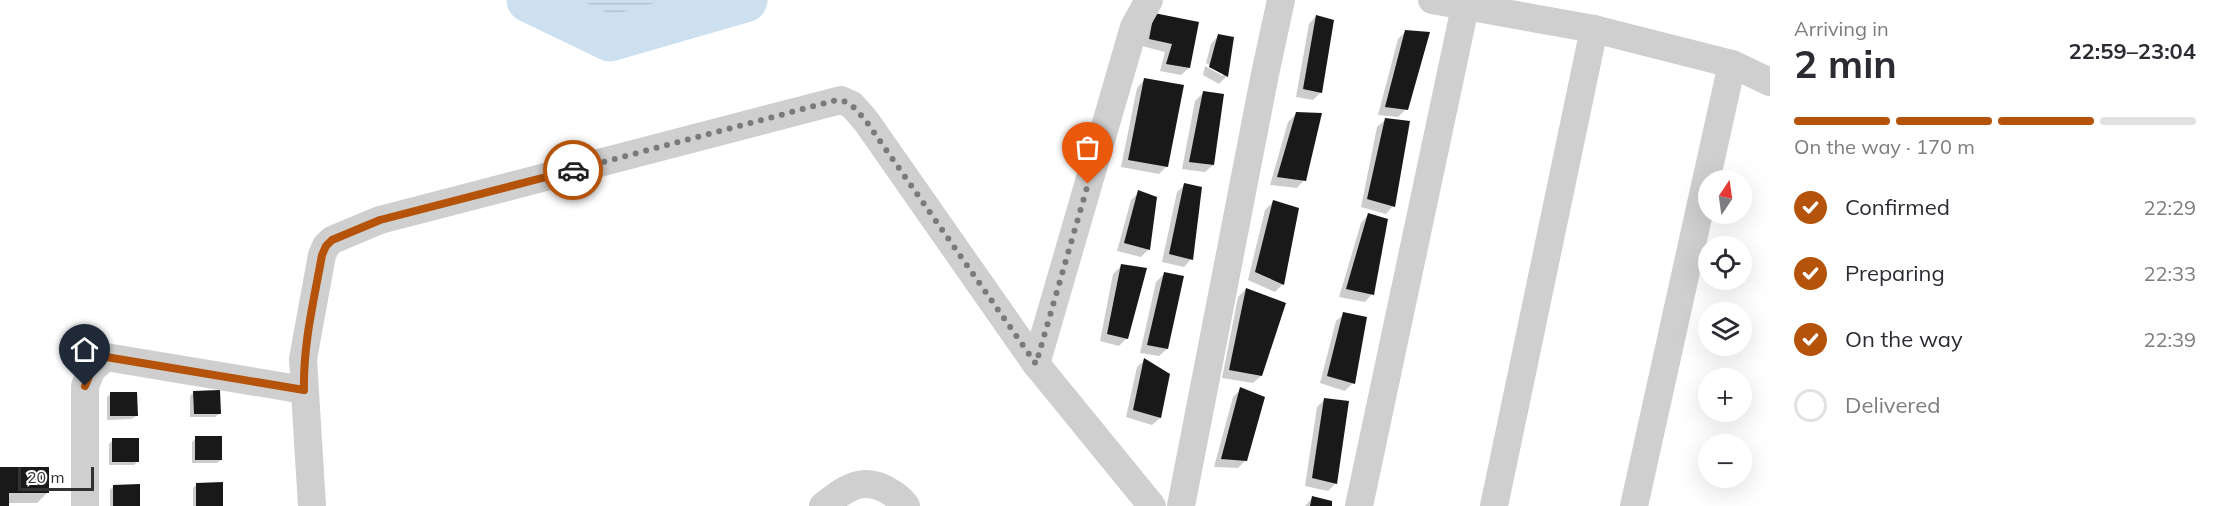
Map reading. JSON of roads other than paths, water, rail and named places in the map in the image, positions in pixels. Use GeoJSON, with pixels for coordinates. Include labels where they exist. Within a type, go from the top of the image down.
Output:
{"type":"FeatureCollection","features":[{"type":"Feature","properties":{"kind":"street"},"geometry":{"type":"LineString","coordinates":[[1036,364],[1134,27],[1149,0]]}},
{"type":"Feature","properties":{"kind":"street"},"geometry":{"type":"LineString","coordinates":[[1181,506],[1281,0]]}},
{"type":"Feature","properties":{"kind":"street"},"geometry":{"type":"LineString","coordinates":[[1432,0],[1594,29],[1732,64],[1770,82]]}},
{"type":"Feature","properties":{"kind":"street"},"geometry":{"type":"LineString","coordinates":[[1359,506],[1465,7]]}},
{"type":"Feature","properties":{"kind":"street"},"geometry":{"type":"LineString","coordinates":[[1494,506],[1594,29]]}},
{"type":"Feature","properties":{"kind":"street"},"geometry":{"type":"LineString","coordinates":[[1634,506],[1732,64]]}},
{"type":"Feature","properties":{"kind":"street"},"geometry":{"type":"LineString","coordinates":[[312,506],[303,359],[322,255],[332,240],[380,220],[837,100],[852,105],[866,121],[1036,364],[1152,506]]}},
{"type":"Feature","properties":{"kind":"street"},"geometry":{"type":"LineString","coordinates":[[85,506],[85,386],[92,369],[106,357],[304,390]]}},
{"type":"Feature","properties":{"kind":"street"},"geometry":{"type":"LineString","coordinates":[[823,506],[842,492],[862,484],[883,487],[902,500],[906,506]]}},
{"type":"Feature","properties":{"kind":"water"},"geometry":{"type":"Polygon","coordinates":[[[526,0],[721,0],[706,5],[600,16],[526,0]]]}},
{"type":"Feature","properties":{"kind":"waterway"},"geometry":{"type":"LineString","coordinates":[[529,0],[610,39],[745,0]]}}]}
